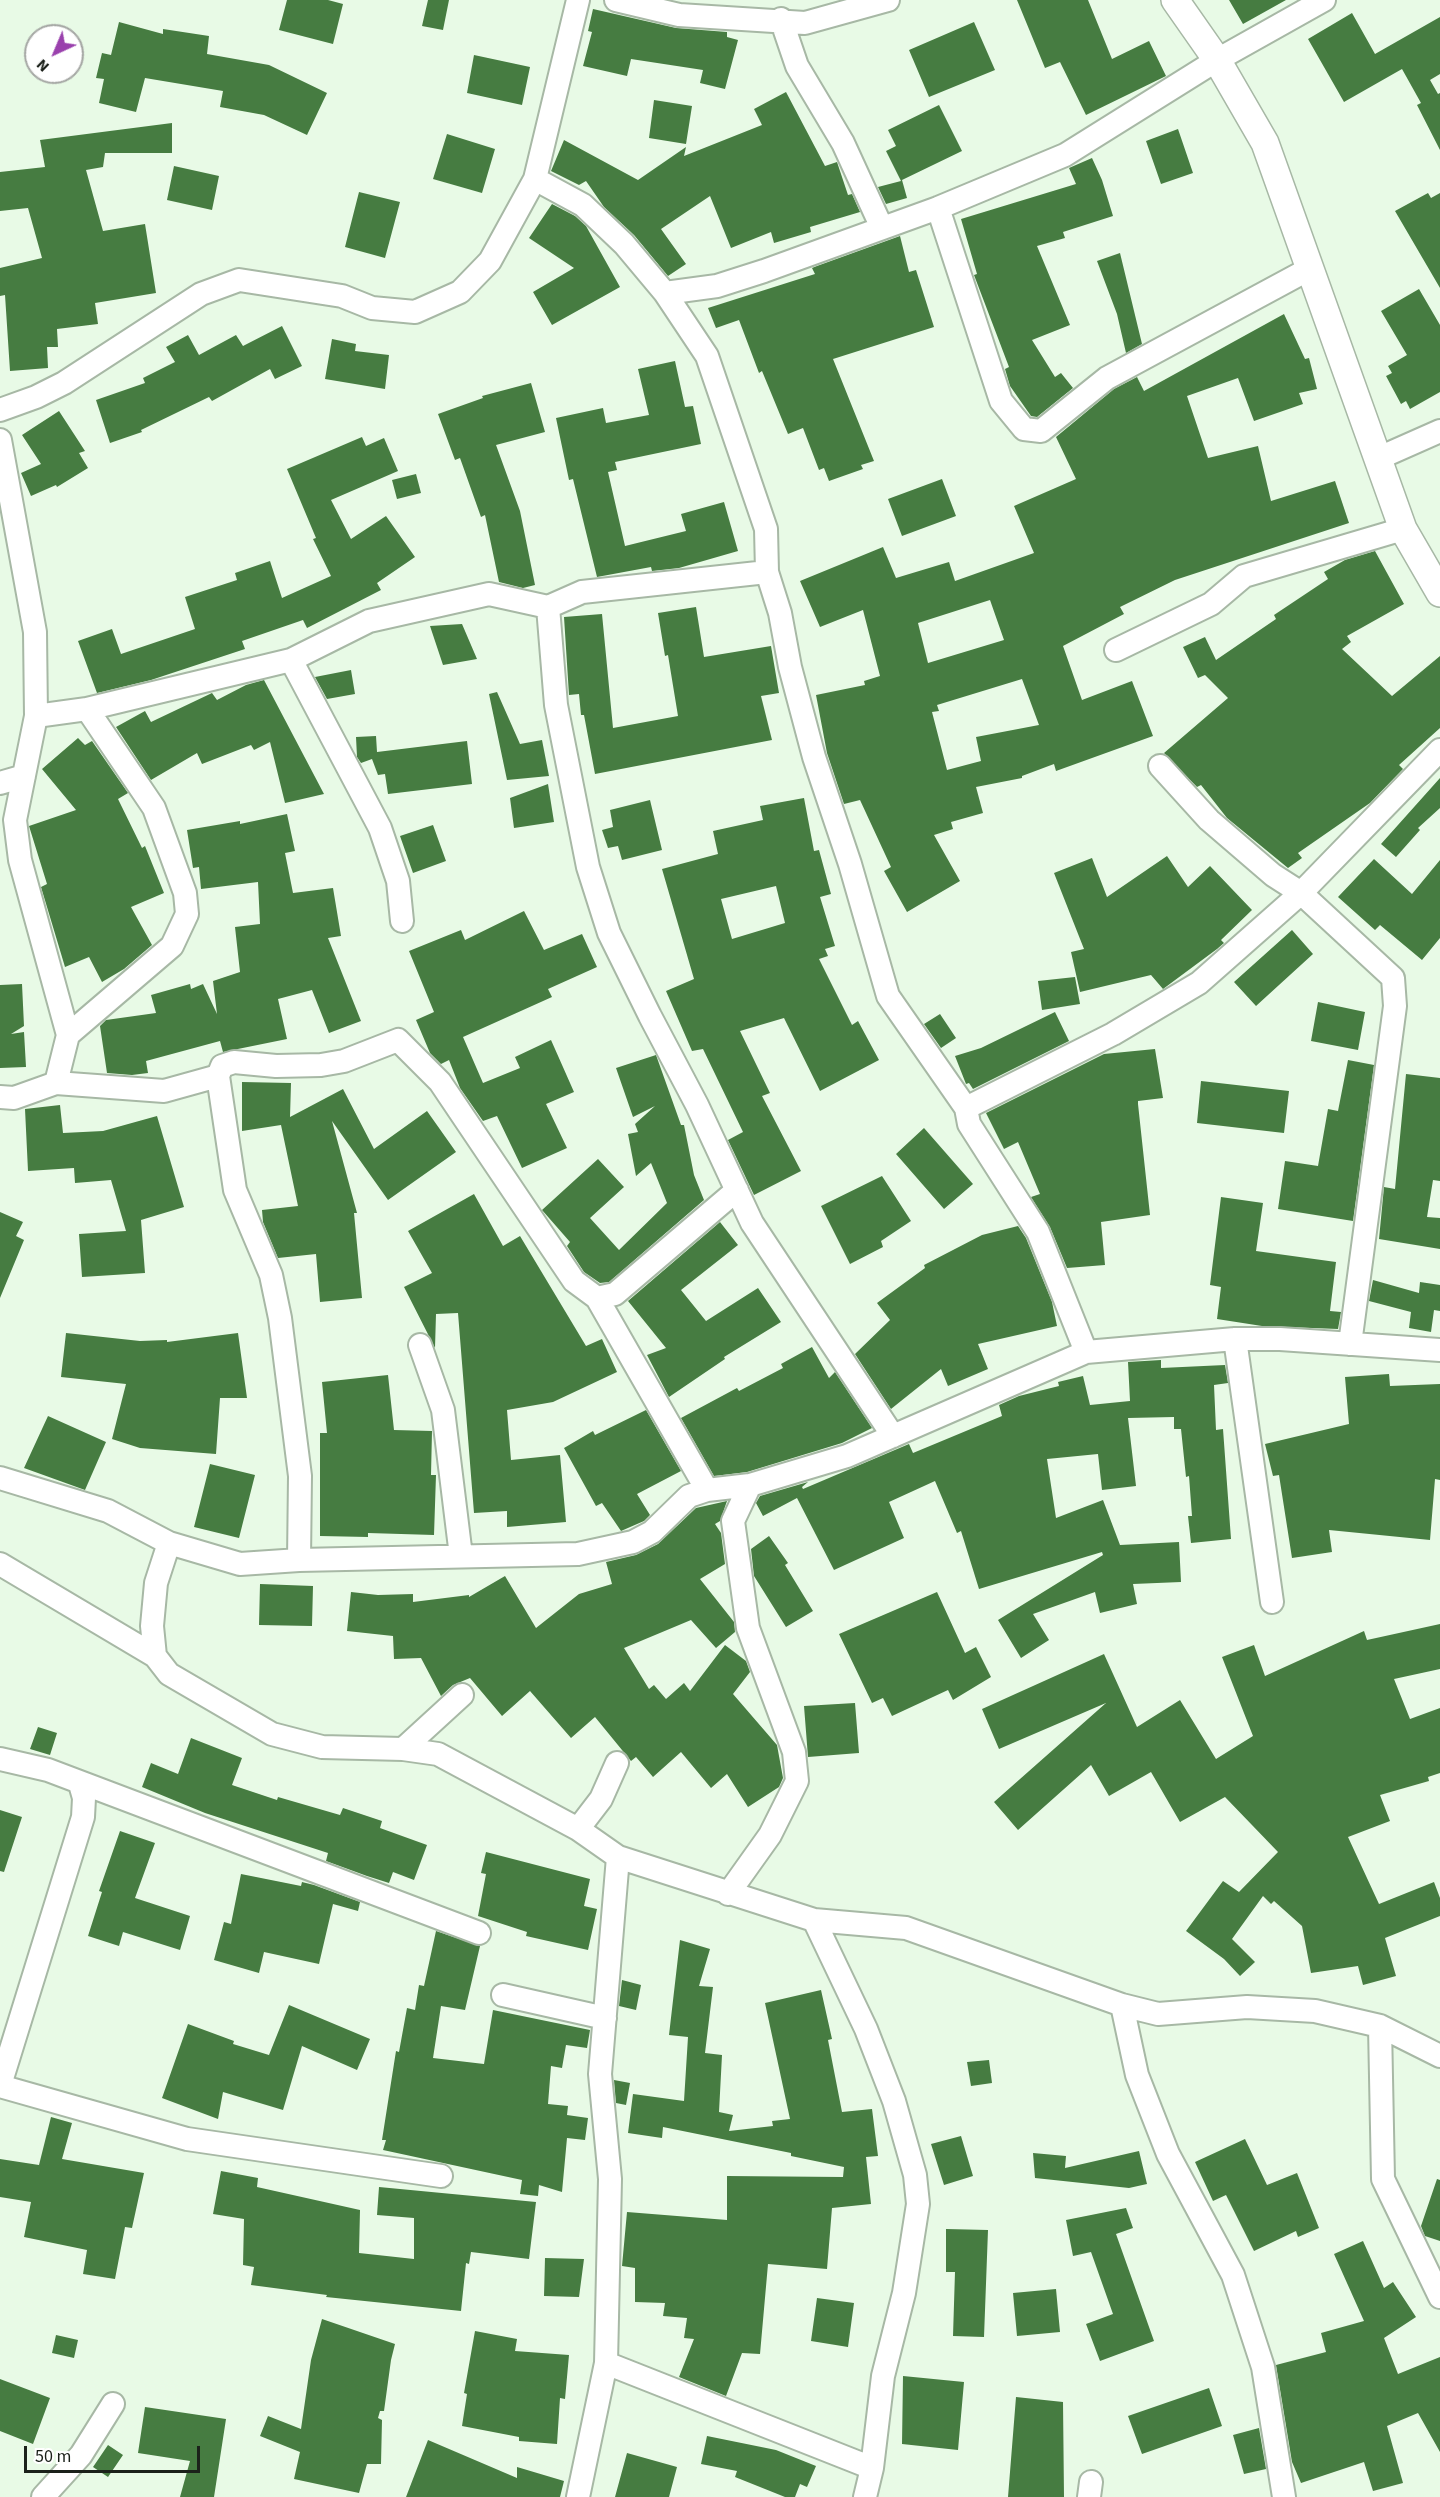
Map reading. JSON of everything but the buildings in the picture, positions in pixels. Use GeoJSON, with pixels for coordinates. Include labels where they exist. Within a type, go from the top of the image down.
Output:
{"type":"FeatureCollection","features":[{"type":"Feature","properties":{"kind":"street"},"geometry":{"type":"LineString","coordinates":[[0,410],[36,398],[64,383],[201,294],[239,280],[342,296],[372,308],[415,312],[460,292],[490,261],[535,178],[578,0]]}},
{"type":"Feature","properties":{"kind":"street"},"geometry":{"type":"LineString","coordinates":[[616,0],[680,15],[781,19],[805,23],[888,0]]}},
{"type":"Feature","properties":{"kind":"street"},"geometry":{"type":"LineString","coordinates":[[1175,0],[1217,60],[1265,143],[1403,529],[1440,593]]}},
{"type":"Feature","properties":{"kind":"street"},"geometry":{"type":"LineString","coordinates":[[665,294],[717,286],[938,208],[1065,155],[1217,60],[1324,0]]}},
{"type":"Feature","properties":{"kind":"street"},"geometry":{"type":"LineString","coordinates":[[781,19],[797,66],[843,143],[882,228]]}},
{"type":"Feature","properties":{"kind":"street"},"geometry":{"type":"LineString","coordinates":[[535,178],[583,205],[624,244],[665,294],[707,356],[766,529],[767,572],[780,613],[790,667],[814,757],[850,864],[888,996],[966,1108],[969,1124],[1038,1232],[1086,1352]]}},
{"type":"Feature","properties":{"kind":"street"},"geometry":{"type":"LineString","coordinates":[[938,208],[1000,401],[1024,429],[1041,431],[1107,378],[1311,268]]}},
{"type":"Feature","properties":{"kind":"street"},"geometry":{"type":"LineString","coordinates":[[1379,458],[1440,431]]}},
{"type":"Feature","properties":{"kind":"street"},"geometry":{"type":"LineString","coordinates":[[0,440],[6,512],[35,632],[36,716],[15,820],[20,860],[68,1035],[56,1083]]}},
{"type":"Feature","properties":{"kind":"street"},"geometry":{"type":"LineString","coordinates":[[1116,650],[1211,604],[1244,576],[1403,529]]}},
{"type":"Feature","properties":{"kind":"street"},"geometry":{"type":"LineString","coordinates":[[36,716],[87,709],[291,660],[369,621],[489,594],[548,607],[582,592],[767,572]]}},
{"type":"Feature","properties":{"kind":"street"},"geometry":{"type":"LineString","coordinates":[[548,607],[556,705],[588,867],[609,933],[697,1105],[753,1223],[892,1436]]}},
{"type":"Feature","properties":{"kind":"street"},"geometry":{"type":"LineString","coordinates":[[291,660],[380,828],[398,881],[402,921]]}},
{"type":"Feature","properties":{"kind":"street"},"geometry":{"type":"LineString","coordinates":[[68,1035],[172,946],[187,914],[185,893],[154,808],[87,709]]}},
{"type":"Feature","properties":{"kind":"street"},"geometry":{"type":"LineString","coordinates":[[966,1108],[1113,1034],[1199,983],[1301,893],[1440,750]]}},
{"type":"Feature","properties":{"kind":"street"},"geometry":{"type":"LineString","coordinates":[[1160,766],[1209,820],[1273,875],[1301,893],[1393,978],[1395,1006],[1350,1344]]}},
{"type":"Feature","properties":{"kind":"street"},"geometry":{"type":"LineString","coordinates":[[0,783],[24,776]]}},
{"type":"Feature","properties":{"kind":"street"},"geometry":{"type":"LineString","coordinates":[[299,1560],[300,1476],[280,1318],[271,1275],[235,1190],[218,1076],[222,1066],[234,1062],[276,1066],[321,1065],[344,1061],[398,1040],[441,1082],[574,1281],[597,1298],[707,1490]]}},
{"type":"Feature","properties":{"kind":"street"},"geometry":{"type":"LineString","coordinates":[[0,1096],[14,1098],[56,1083],[164,1090],[218,1076]]}},
{"type":"Feature","properties":{"kind":"street"},"geometry":{"type":"LineString","coordinates":[[597,1298],[615,1294],[737,1190]]}},
{"type":"Feature","properties":{"kind":"street"},"geometry":{"type":"LineString","coordinates":[[1235,1339],[1272,1602]]}},
{"type":"Feature","properties":{"kind":"street"},"geometry":{"type":"LineString","coordinates":[[0,1478],[108,1511],[168,1543],[240,1564],[299,1560],[578,1554],[633,1542],[652,1532],[689,1496],[707,1490],[750,1485],[847,1456],[1086,1352],[1235,1339],[1440,1350]]}},
{"type":"Feature","properties":{"kind":"street"},"geometry":{"type":"LineString","coordinates":[[420,1345],[443,1410],[461,1556]]}},
{"type":"Feature","properties":{"kind":"street"},"geometry":{"type":"LineString","coordinates":[[728,1894],[770,1835],[797,1781],[794,1752],[748,1628],[733,1521],[750,1485]]}},
{"type":"Feature","properties":{"kind":"street"},"geometry":{"type":"LineString","coordinates":[[155,1656],[152,1626],[156,1583],[168,1543]]}},
{"type":"Feature","properties":{"kind":"street"},"geometry":{"type":"LineString","coordinates":[[0,1564],[155,1656],[169,1674],[272,1734],[322,1747],[403,1749],[438,1754],[578,1829],[618,1857],[814,1920],[906,1928],[1122,2005],[1158,2013],[1247,2007],[1315,2011],[1380,2026],[1440,2056]]}},
{"type":"Feature","properties":{"kind":"street"},"geometry":{"type":"LineString","coordinates":[[403,1749],[462,1695]]}},
{"type":"Feature","properties":{"kind":"street"},"geometry":{"type":"LineString","coordinates":[[0,1759],[48,1770],[479,1933]]}},
{"type":"Feature","properties":{"kind":"street"},"geometry":{"type":"LineString","coordinates":[[578,1829],[601,1799],[617,1763]]}},
{"type":"Feature","properties":{"kind":"street"},"geometry":{"type":"LineString","coordinates":[[80,1784],[84,1798],[83,1817],[0,2085],[187,2139],[441,2176]]}},
{"type":"Feature","properties":{"kind":"street"},"geometry":{"type":"LineString","coordinates":[[83,1817],[110,1795]]}},
{"type":"Feature","properties":{"kind":"street"},"geometry":{"type":"LineString","coordinates":[[578,2497],[606,2364],[610,2179],[600,2074],[618,1857]]}},
{"type":"Feature","properties":{"kind":"street"},"geometry":{"type":"LineString","coordinates":[[814,1920],[866,2029],[890,2091],[915,2175],[918,2204],[904,2293],[884,2376],[872,2468],[865,2497]]}},
{"type":"Feature","properties":{"kind":"street"},"geometry":{"type":"LineString","coordinates":[[503,1995],[605,2018]]}},
{"type":"Feature","properties":{"kind":"street"},"geometry":{"type":"LineString","coordinates":[[1122,2005],[1137,2075],[1168,2154],[1233,2275],[1263,2367],[1284,2497]]}},
{"type":"Feature","properties":{"kind":"street"},"geometry":{"type":"LineString","coordinates":[[1380,2026],[1383,2179],[1440,2296]]}},
{"type":"Feature","properties":{"kind":"street"},"geometry":{"type":"LineString","coordinates":[[606,2364],[872,2468]]}},
{"type":"Feature","properties":{"kind":"street"},"geometry":{"type":"LineString","coordinates":[[43,2497],[81,2455],[113,2404]]}}]}
